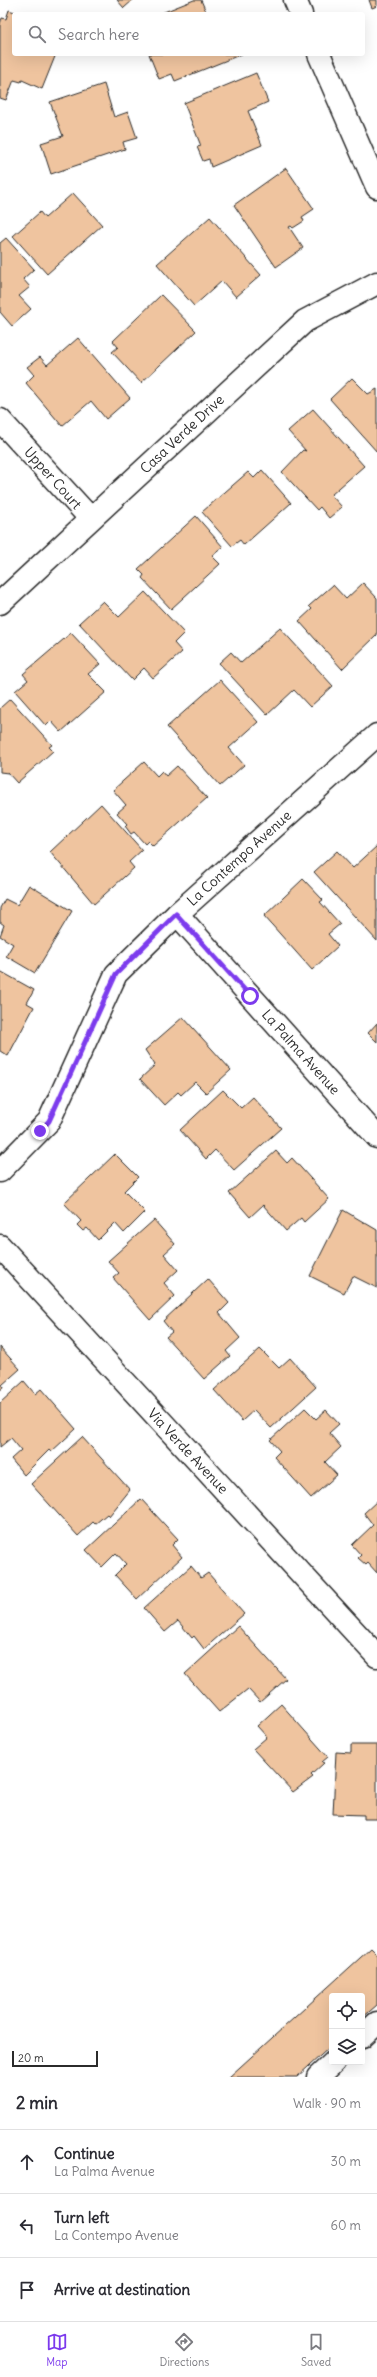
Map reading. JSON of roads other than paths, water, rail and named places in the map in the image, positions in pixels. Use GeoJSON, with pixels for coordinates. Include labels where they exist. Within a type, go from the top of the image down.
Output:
{"type":"FeatureCollection","features":[{"type":"Feature","properties":{"kind":"street"},"geometry":{"type":"LineString","coordinates":[[295,0],[301,12]]}},
{"type":"Feature","properties":{"kind":"street"},"geometry":{"type":"LineString","coordinates":[[320,56],[377,187]]}},
{"type":"Feature","properties":{"kind":"street","name":"Casa Verde Drive"},"geometry":{"type":"LineString","coordinates":[[0,603],[305,320],[377,282]]}},
{"type":"Feature","properties":{"kind":"street","name":"Upper Court"},"geometry":{"type":"LineString","coordinates":[[0,420],[90,518]]}},
{"type":"Feature","properties":{"kind":"street","name":"La Contempo Avenue"},"geometry":{"type":"LineString","coordinates":[[0,1171],[49,1121],[116,974],[176,914],[377,735]]}},
{"type":"Feature","properties":{"kind":"street","name":"La Palma Avenue"},"geometry":{"type":"LineString","coordinates":[[176,914],[377,1137]]}},
{"type":"Feature","properties":{"kind":"street","name":"Via Verde Avenue"},"geometry":{"type":"LineString","coordinates":[[0,1246],[377,1656]]}},
{"type":"Feature","properties":{"kind":"street"},"geometry":{"type":"LineString","coordinates":[[365,2034],[377,2023]]}},
{"type":"Feature","properties":{"kind":"street"},"geometry":{"type":"LineString","coordinates":[[318,2077],[331,2065]]}}]}
